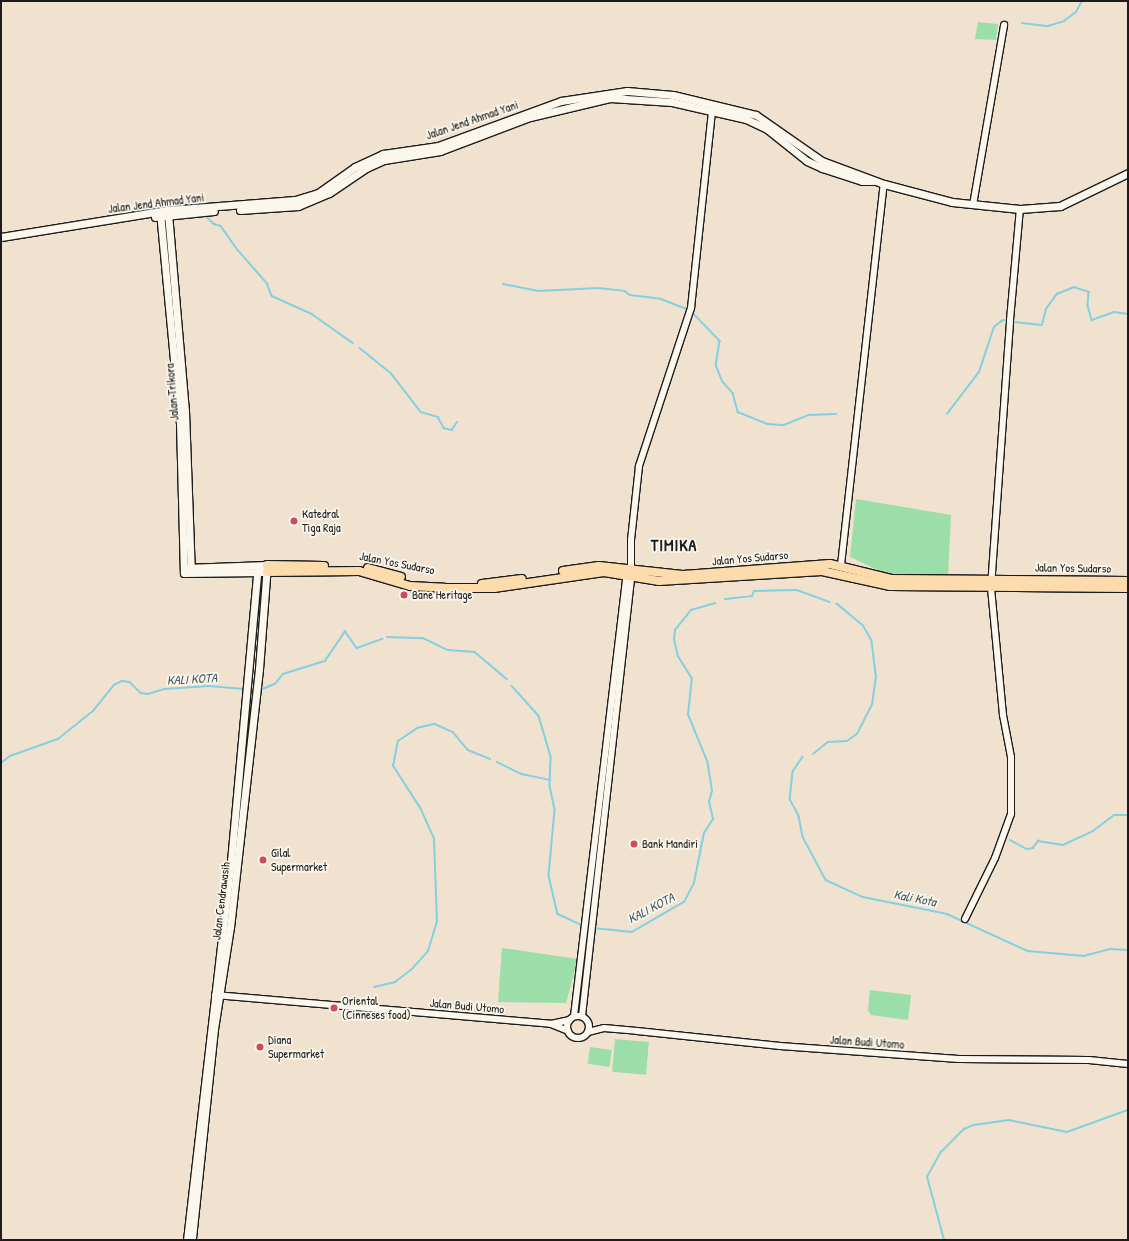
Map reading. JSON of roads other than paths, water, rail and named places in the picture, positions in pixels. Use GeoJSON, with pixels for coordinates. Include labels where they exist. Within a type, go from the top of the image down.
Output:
{"type":"FeatureCollection","features":[{"type":"Feature","properties":{"kind":"highway","name":"Jalan Yos Sudarso"},"geometry":{"type":"LineString","coordinates":[[267,568],[359,571],[410,586],[473,589],[507,587],[579,574],[604,572],[683,575],[768,567],[841,565],[892,580],[1128,588]]}},
{"type":"Feature","properties":{"kind":"highway","name":"Jalan Yos Sudarso"},"geometry":{"type":"LineString","coordinates":[[629,572],[699,580],[829,571],[890,586],[1128,581]]}},
{"type":"Feature","properties":{"kind":"main road","name":"Jalan Jend Ahmad Yani"},"geometry":{"type":"LineString","coordinates":[[1,237],[164,214],[290,208],[329,193],[364,165],[393,157],[445,149],[561,104],[596,94],[646,92],[723,106],[756,115],[810,155],[884,184],[973,205],[1020,209],[1060,206],[1128,173]]}},
{"type":"Feature","properties":{"kind":"main road","name":"Jalan Jend Ahmad Yani"},"geometry":{"type":"LineString","coordinates":[[561,104],[610,98],[639,98],[754,121],[822,168],[862,181],[877,181]]}},
{"type":"Feature","properties":{"kind":"main road","name":"Jalan Trikora"},"geometry":{"type":"LineString","coordinates":[[164,214],[180,423],[187,570]]}},
{"type":"Feature","properties":{"kind":"main road","name":"Jalan Yos Sudarso"},"geometry":{"type":"LineString","coordinates":[[187,570],[267,568]]}},
{"type":"Feature","properties":{"kind":"main road","name":"Jalan Cendrawasih"},"geometry":{"type":"LineString","coordinates":[[187,1240],[216,995],[251,734],[260,658],[267,568]]}},
{"type":"Feature","properties":{"kind":"main road","name":"Jalan Cendrawasih"},"geometry":{"type":"LineString","coordinates":[[234,862],[243,733],[258,569]]}},
{"type":"Feature","properties":{"kind":"main road"},"geometry":{"type":"LineString","coordinates":[[251,658],[260,658]]}},
{"type":"Feature","properties":{"kind":"main road"},"geometry":{"type":"LineString","coordinates":[[243,733],[251,734]]}},
{"type":"Feature","properties":{"kind":"main road","name":"Jalan Cendrawasih"},"geometry":{"type":"LineString","coordinates":[[192,1240],[216,995]]}},
{"type":"Feature","properties":{"kind":"street"},"geometry":{"type":"LineString","coordinates":[[973,205],[1004,25]]}},
{"type":"Feature","properties":{"kind":"street"},"geometry":{"type":"LineString","coordinates":[[582,1016],[639,466],[693,295],[712,112]]}},
{"type":"Feature","properties":{"kind":"street"},"geometry":{"type":"LineString","coordinates":[[841,565],[884,184]]}},
{"type":"Feature","properties":{"kind":"street"},"geometry":{"type":"LineString","coordinates":[[965,919],[995,858],[1010,814],[1011,757],[1003,715],[992,583],[1010,321],[1020,209]]}},
{"type":"Feature","properties":{"kind":"street"},"geometry":{"type":"LineString","coordinates":[[582,1016],[588,1022],[588,1032],[578,1038],[568,1031],[572,1018],[629,572]]}},
{"type":"Feature","properties":{"kind":"street","name":"Jalan Budi Utomo"},"geometry":{"type":"LineString","coordinates":[[216,995],[551,1024],[568,1031]]}},
{"type":"Feature","properties":{"kind":"street"},"geometry":{"type":"LineString","coordinates":[[572,1018],[582,1016]]}},
{"type":"Feature","properties":{"kind":"street","name":"Jalan Budi Utomo"},"geometry":{"type":"LineString","coordinates":[[551,1024],[572,1018]]}},
{"type":"Feature","properties":{"kind":"street","name":"Jalan Budi Utomo"},"geometry":{"type":"LineString","coordinates":[[588,1022],[604,1028],[928,1057],[982,1061],[1089,1060],[1128,1064]]}},
{"type":"Feature","properties":{"kind":"street","name":"Jalan Budi Utomo"},"geometry":{"type":"LineString","coordinates":[[588,1032],[604,1028]]}},
{"type":"Feature","properties":{"kind":"waterway"},"geometry":{"type":"LineString","coordinates":[[1022,23],[1048,26],[1064,21],[1076,12],[1082,1]]}},
{"type":"Feature","properties":{"kind":"waterway"},"geometry":{"type":"LineString","coordinates":[[205,215],[214,224],[221,226],[238,250],[267,283],[272,296],[312,314],[353,343]]}},
{"type":"Feature","properties":{"kind":"waterway"},"geometry":{"type":"LineString","coordinates":[[503,284],[538,291],[598,288],[625,291],[630,295],[661,299],[687,309]]}},
{"type":"Feature","properties":{"kind":"waterway"},"geometry":{"type":"LineString","coordinates":[[1013,322],[1042,325],[1046,309],[1057,294],[1074,287],[1089,292],[1088,306],[1092,320],[1114,312],[1128,314]]}},
{"type":"Feature","properties":{"kind":"waterway"},"geometry":{"type":"LineString","coordinates":[[693,313],[720,341],[716,365],[723,382],[733,393],[738,412],[768,424],[784,425],[809,415],[836,414]]}},
{"type":"Feature","properties":{"kind":"waterway"},"geometry":{"type":"LineString","coordinates":[[947,414],[979,372],[994,327],[1003,320],[1009,321]]}},
{"type":"Feature","properties":{"kind":"waterway"},"geometry":{"type":"LineString","coordinates":[[360,348],[391,373],[421,412],[438,417],[444,428],[452,430],[457,422]]}},
{"type":"Feature","properties":{"kind":"waterway","name":"KALI KOTA"},"geometry":{"type":"LineString","coordinates":[[725,599],[752,596],[754,591],[797,590],[830,602]]}},
{"type":"Feature","properties":{"kind":"waterway","name":"KALI KOTA"},"geometry":{"type":"LineString","coordinates":[[594,928],[632,932],[684,902],[694,883],[704,833],[713,819],[709,802],[712,791],[707,761],[688,715],[692,679],[678,657],[674,640],[675,630],[691,610],[715,603]]}},
{"type":"Feature","properties":{"kind":"waterway","name":"KALI KOTA"},"geometry":{"type":"LineString","coordinates":[[813,754],[828,742],[847,741],[857,734],[872,705],[876,678],[871,640],[863,626],[837,604]]}},
{"type":"Feature","properties":{"kind":"waterway","name":"KALI KOTA"},"geometry":{"type":"LineString","coordinates":[[260,690],[275,684],[283,674],[325,661],[345,631],[357,648],[382,639]]}},
{"type":"Feature","properties":{"kind":"waterway","name":"KALI KOTA"},"geometry":{"type":"LineString","coordinates":[[387,637],[423,638],[448,650],[475,652],[507,679]]}},
{"type":"Feature","properties":{"kind":"waterway","name":"KALI KOTA"},"geometry":{"type":"LineString","coordinates":[[1,763],[10,756],[58,739],[93,711],[114,685],[122,681],[130,682],[141,693],[148,694],[164,689],[209,686],[244,689]]}},
{"type":"Feature","properties":{"kind":"waterway","name":"KALI KOTA"},"geometry":{"type":"LineString","coordinates":[[512,686],[539,716],[551,757],[550,786],[555,810],[549,876],[558,914],[582,925]]}},
{"type":"Feature","properties":{"kind":"waterway"},"geometry":{"type":"LineString","coordinates":[[374,987],[395,982],[412,969],[428,951],[437,922],[434,839],[420,808],[393,766],[398,741],[417,728],[435,724],[453,732],[468,750],[490,759]]}},
{"type":"Feature","properties":{"kind":"waterway","name":"Kali Kota"},"geometry":{"type":"LineString","coordinates":[[803,757],[793,772],[790,799],[799,816],[803,837],[826,880],[863,897],[947,914],[1028,951],[1084,956],[1111,949],[1128,950]]}},
{"type":"Feature","properties":{"kind":"waterway"},"geometry":{"type":"LineString","coordinates":[[497,762],[522,774],[550,780]]}},
{"type":"Feature","properties":{"kind":"waterway"},"geometry":{"type":"LineString","coordinates":[[1010,840],[1027,849],[1033,848],[1038,841],[1063,845],[1093,831],[1114,815],[1128,815]]}},
{"type":"Feature","properties":{"kind":"waterway","name":"Kali Kota"},"geometry":{"type":"LineString","coordinates":[[944,1240],[927,1177],[941,1152],[964,1129],[974,1125],[1009,1120],[1067,1132],[1128,1110]]}},
{"type":"Feature","properties":{"kind":"place","name":"Katedral Tiga Raja"},"geometry":{"type":"Point","coordinates":[294,521]}},
{"type":"Feature","properties":{"kind":"place","name":"Bane Heritage"},"geometry":{"type":"Point","coordinates":[404,595]}},
{"type":"Feature","properties":{"kind":"place","name":"Bank Mandiri"},"geometry":{"type":"Point","coordinates":[634,844]}},
{"type":"Feature","properties":{"kind":"place","name":"Gilal Supermarket"},"geometry":{"type":"Point","coordinates":[263,860]}},
{"type":"Feature","properties":{"kind":"place","name":"Oriental (Cinneses food)"},"geometry":{"type":"Point","coordinates":[334,1008]}},
{"type":"Feature","properties":{"kind":"place","name":"Diana Supermarket"},"geometry":{"type":"Point","coordinates":[260,1047]}},
{"type":"Feature","properties":{"kind":"district","name":"TIMIKA"},"geometry":{"type":"Point","coordinates":[674,545]}}]}
